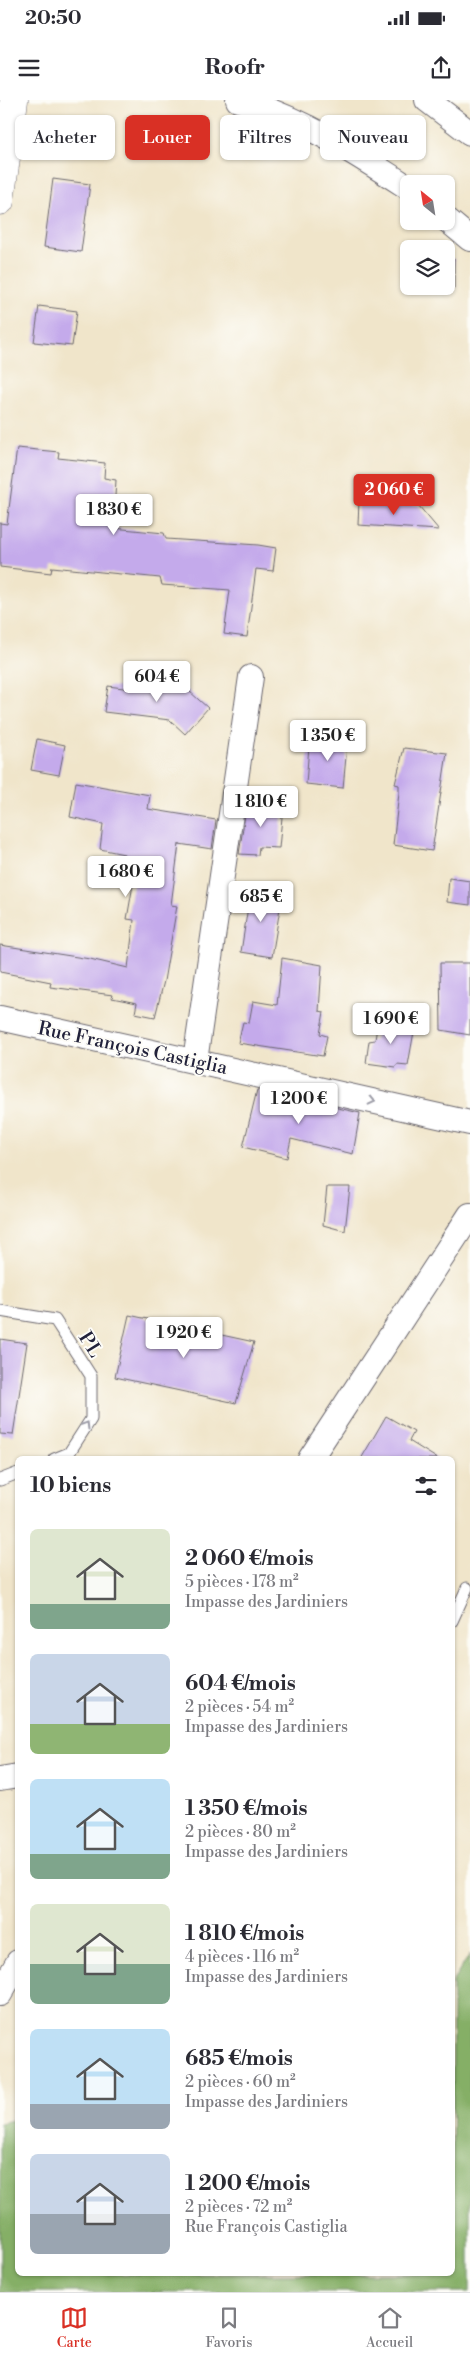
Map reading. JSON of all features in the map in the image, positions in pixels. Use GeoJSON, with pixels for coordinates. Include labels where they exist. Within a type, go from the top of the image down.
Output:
{"type":"FeatureCollection","features":[{"type":"Feature","properties":{"kind":"main road"},"geometry":{"type":"LineString","coordinates":[[0,201],[14,100]]}},
{"type":"Feature","properties":{"kind":"street"},"geometry":{"type":"LineString","coordinates":[[238,100],[284,115],[353,152],[400,182]]}},
{"type":"Feature","properties":{"kind":"street"},"geometry":{"type":"LineString","coordinates":[[427,100],[470,133]]}},
{"type":"Feature","properties":{"kind":"street"},"geometry":{"type":"LineString","coordinates":[[455,227],[470,240]]}},
{"type":"Feature","properties":{"kind":"street"},"geometry":{"type":"LineString","coordinates":[[195,1061],[250,677]]}},
{"type":"Feature","properties":{"kind":"street","name":"Rue François Castiglia"},"geometry":{"type":"LineString","coordinates":[[0,1018],[470,1123]]}},
{"type":"Feature","properties":{"kind":"street"},"geometry":{"type":"LineString","coordinates":[[312,1456],[470,1215]]}},
{"type":"Feature","properties":{"kind":"street"},"geometry":{"type":"LineString","coordinates":[[0,1779],[15,1776]]}},
{"type":"Feature","properties":{"kind":"lane","name":"PL"},"geometry":{"type":"LineString","coordinates":[[0,1311],[56,1320],[91,1376],[90,1419],[69,1453],[62,1456]]}},
{"type":"Feature","properties":{"kind":"lane"},"geometry":{"type":"LineString","coordinates":[[0,1480],[15,1474]]}},
{"type":"Feature","properties":{"kind":"lane"},"geometry":{"type":"LineString","coordinates":[[455,1614],[467,1588]]}},
{"type":"Feature","properties":{"kind":"green space"},"geometry":{"type":"Polygon","coordinates":[[[470,1954],[470,2292],[0,2292],[0,2123],[15,2119],[15,2276],[455,2276],[455,1978],[470,1954]]]}},
{"type":"Feature","properties":{"kind":"building"},"geometry":{"type":"Polygon","coordinates":[[[53,179],[90,184],[81,252],[44,247],[53,179]]]}},
{"type":"Feature","properties":{"kind":"building"},"geometry":{"type":"Polygon","coordinates":[[[39,306],[77,311],[72,346],[34,342],[39,306]]]}},
{"type":"Feature","properties":{"kind":"building"},"geometry":{"type":"Polygon","coordinates":[[[17,448],[59,452],[58,458],[105,463],[104,478],[116,480],[113,528],[164,533],[166,539],[258,545],[276,548],[273,571],[256,569],[247,637],[224,634],[230,590],[162,585],[160,578],[52,567],[51,573],[0,567],[0,523],[7,524],[17,448]]]}},
{"type":"Feature","properties":{"kind":"building"},"geometry":{"type":"Polygon","coordinates":[[[359,501],[418,505],[439,530],[358,525],[359,501]]]}},
{"type":"Feature","properties":{"kind":"building"},"geometry":{"type":"Polygon","coordinates":[[[150,679],[180,683],[208,708],[185,734],[170,720],[104,712],[108,686],[131,689],[133,680],[150,683],[150,679]]]}},
{"type":"Feature","properties":{"kind":"building"},"geometry":{"type":"Polygon","coordinates":[[[324,734],[348,736],[343,788],[306,784],[309,746],[322,747],[324,734]]]}},
{"type":"Feature","properties":{"kind":"building"},"geometry":{"type":"Polygon","coordinates":[[[37,739],[65,745],[59,775],[31,770],[37,739]]]}},
{"type":"Feature","properties":{"kind":"building"},"geometry":{"type":"Polygon","coordinates":[[[404,748],[447,753],[432,851],[393,845],[399,793],[399,785],[395,784],[404,748]]]}},
{"type":"Feature","properties":{"kind":"building"},"geometry":{"type":"Polygon","coordinates":[[[76,782],[150,795],[148,809],[216,820],[212,849],[179,844],[171,905],[177,906],[164,981],[155,1017],[135,1013],[137,1003],[112,998],[113,995],[50,987],[51,982],[0,972],[0,945],[90,959],[128,968],[134,920],[127,919],[134,879],[123,877],[124,854],[100,849],[103,824],[70,817],[76,782]]]}},
{"type":"Feature","properties":{"kind":"building"},"geometry":{"type":"Polygon","coordinates":[[[247,802],[283,807],[279,848],[259,847],[258,855],[239,854],[247,802]]]}},
{"type":"Feature","properties":{"kind":"building"},"geometry":{"type":"Polygon","coordinates":[[[449,878],[470,881],[470,905],[447,902],[449,878]]]}},
{"type":"Feature","properties":{"kind":"building"},"geometry":{"type":"Polygon","coordinates":[[[251,887],[271,890],[271,895],[282,896],[272,957],[241,952],[251,887]]]}},
{"type":"Feature","properties":{"kind":"building"},"geometry":{"type":"Polygon","coordinates":[[[282,958],[322,965],[319,1011],[324,1012],[320,1034],[327,1036],[323,1056],[238,1043],[243,1022],[249,1023],[253,1001],[277,1005],[282,958]]]}},
{"type":"Feature","properties":{"kind":"building"},"geometry":{"type":"Polygon","coordinates":[[[440,963],[470,963],[470,1035],[441,1030],[440,963]]]}},
{"type":"Feature","properties":{"kind":"building"},"geometry":{"type":"Polygon","coordinates":[[[378,1020],[415,1026],[408,1065],[397,1064],[395,1067],[366,1063],[369,1041],[375,1040],[378,1020]]]}},
{"type":"Feature","properties":{"kind":"building"},"geometry":{"type":"Polygon","coordinates":[[[257,1090],[360,1113],[353,1154],[291,1139],[287,1158],[243,1147],[257,1090]]]}},
{"type":"Feature","properties":{"kind":"building"},"geometry":{"type":"Polygon","coordinates":[[[327,1187],[350,1187],[345,1231],[323,1225],[327,1187]]]}},
{"type":"Feature","properties":{"kind":"building"},"geometry":{"type":"Polygon","coordinates":[[[129,1315],[254,1342],[236,1403],[115,1377],[129,1315]]]}},
{"type":"Feature","properties":{"kind":"building"},"geometry":{"type":"Polygon","coordinates":[[[0,1339],[27,1343],[13,1435],[0,1434],[0,1339]]]}},
{"type":"Feature","properties":{"kind":"building"},"geometry":{"type":"Polygon","coordinates":[[[386,1416],[414,1432],[409,1441],[433,1456],[363,1456],[386,1416]]]}}]}
